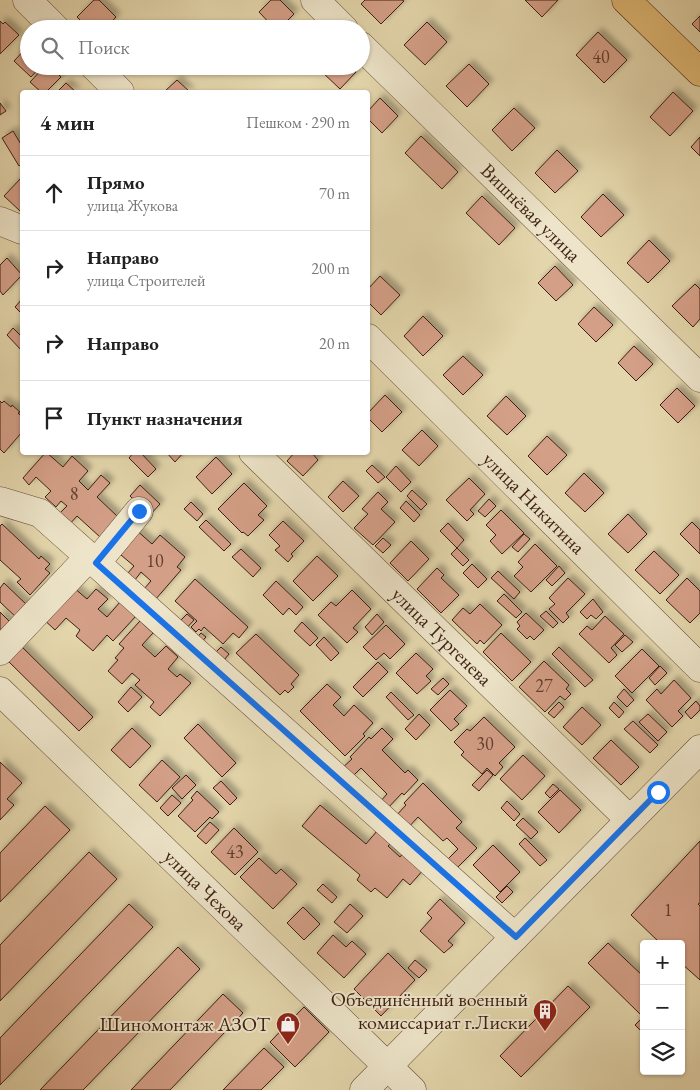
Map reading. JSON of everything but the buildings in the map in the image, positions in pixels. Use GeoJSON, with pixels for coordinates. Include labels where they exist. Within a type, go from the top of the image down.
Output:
{"type":"FeatureCollection","features":[{"type":"Feature","properties":{"kind":"main road"},"geometry":{"type":"LineString","coordinates":[[626,0],[700,72]]}},
{"type":"Feature","properties":{"kind":"street"},"geometry":{"type":"LineString","coordinates":[[27,0],[47,20]]}},
{"type":"Feature","properties":{"kind":"street"},"geometry":{"type":"LineString","coordinates":[[315,0],[335,20]]}},
{"type":"Feature","properties":{"kind":"street","name":"Вишнёвая улица"},"geometry":{"type":"LineString","coordinates":[[370,55],[700,378]]}},
{"type":"Feature","properties":{"kind":"street"},"geometry":{"type":"LineString","coordinates":[[103,75],[118,90]]}},
{"type":"Feature","properties":{"kind":"street"},"geometry":{"type":"LineString","coordinates":[[0,221],[20,229]]}},
{"type":"Feature","properties":{"kind":"street","name":"улица Никитина"},"geometry":{"type":"LineString","coordinates":[[370,340],[700,668]]}},
{"type":"Feature","properties":{"kind":"street","name":"улица Тургенева"},"geometry":{"type":"LineString","coordinates":[[256,455],[630,820]]}},
{"type":"Feature","properties":{"kind":"street"},"geometry":{"type":"LineString","coordinates":[[0,501],[40,513],[516,937]]}},
{"type":"Feature","properties":{"kind":"street"},"geometry":{"type":"LineString","coordinates":[[0,651],[93,560],[139,511]]}},
{"type":"Feature","properties":{"kind":"street","name":"улица Чехова"},"geometry":{"type":"LineString","coordinates":[[0,691],[412,1090]]}},
{"type":"Feature","properties":{"kind":"street"},"geometry":{"type":"LineString","coordinates":[[364,1090],[700,749]]}},
{"type":"Feature","properties":{"kind":"place","name":"Объединённый военный комиссариат г.Лиски"},"geometry":{"type":"Point","coordinates":[545,1032]}},
{"type":"Feature","properties":{"kind":"place","name":"Шиномонтаж АЗОТ"},"geometry":{"type":"Point","coordinates":[288,1045]}},
{"type":"Feature","properties":{"kind":"route"},"geometry":{"type":"LineString","coordinates":[[139,511],[96,563],[516,937],[658,792]]}}]}
